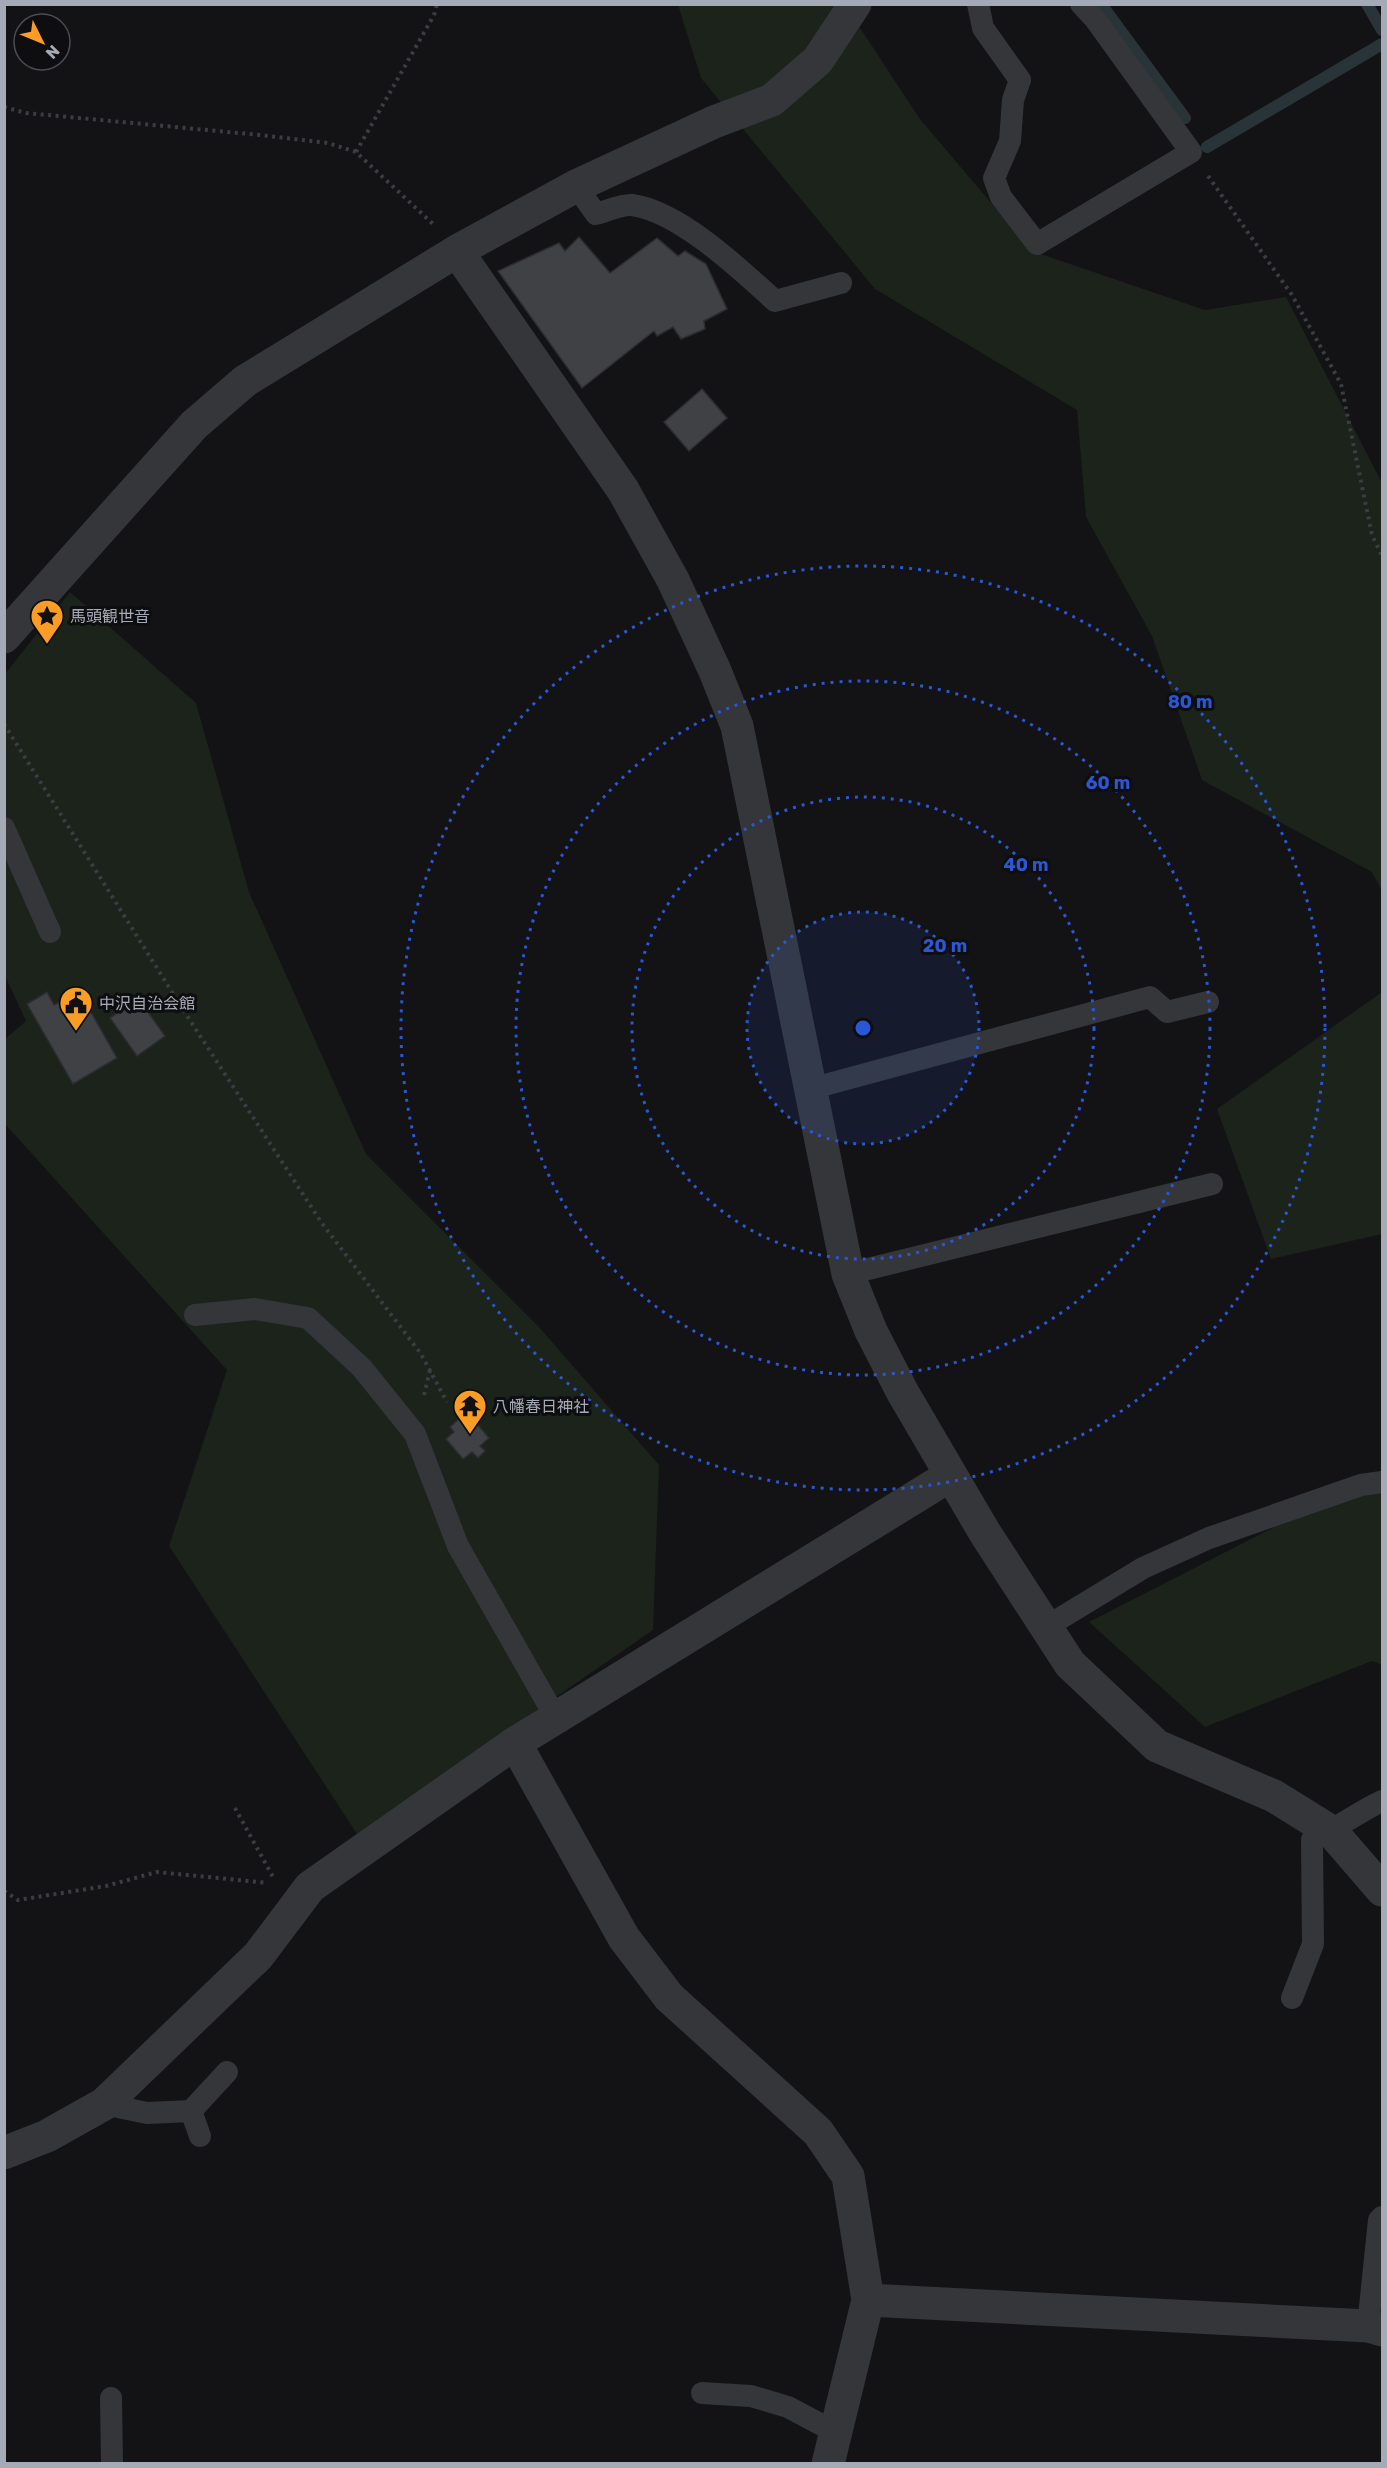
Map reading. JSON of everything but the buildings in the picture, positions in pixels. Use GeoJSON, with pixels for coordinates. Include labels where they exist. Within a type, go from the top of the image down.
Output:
{"type":"FeatureCollection","features":[{"type":"Feature","properties":{"kind":"street"},"geometry":{"type":"LineString","coordinates":[[4,638],[194,425],[245,381],[457,251],[576,186],[714,122],[772,100],[818,60],[855,4]]}},
{"type":"Feature","properties":{"kind":"street"},"geometry":{"type":"LineString","coordinates":[[457,251],[623,490],[673,580],[715,671],[737,726],[848,1274],[876,1341],[903,1393],[951,1475],[1070,1664],[1157,1746],[1274,1796],[1332,1832],[1383,1890]]}},
{"type":"Feature","properties":{"kind":"street"},"geometry":{"type":"LineString","coordinates":[[4,2153],[47,2136],[104,2104],[258,1956],[310,1887],[515,1743],[951,1475]]}},
{"type":"Feature","properties":{"kind":"street"},"geometry":{"type":"LineString","coordinates":[[515,1743],[624,1938],[669,1997],[818,2132],[848,2176],[868,2300],[836,2454]]}},
{"type":"Feature","properties":{"kind":"street"},"geometry":{"type":"LineString","coordinates":[[868,2300],[1375,2328]]}},
{"type":"Feature","properties":{"kind":"lane"},"geometry":{"type":"LineString","coordinates":[[978,4],[983,28],[1020,80],[1013,100],[1010,141],[994,178],[1001,197],[1037,244],[1191,152],[1082,4]]}},
{"type":"Feature","properties":{"kind":"lane"},"geometry":{"type":"LineString","coordinates":[[576,186],[596,214],[631,205],[661,214],[721,252],[775,301],[841,283]]}},
{"type":"Feature","properties":{"kind":"lane"},"geometry":{"type":"LineString","coordinates":[[4,828],[50,932]]}},
{"type":"Feature","properties":{"kind":"lane"},"geometry":{"type":"LineString","coordinates":[[810,1089],[1150,997],[1167,1012],[1208,1002]]}},
{"type":"Feature","properties":{"kind":"lane"},"geometry":{"type":"LineString","coordinates":[[848,1274],[1212,1184]]}},
{"type":"Feature","properties":{"kind":"lane"},"geometry":{"type":"LineString","coordinates":[[195,1315],[255,1309],[308,1318],[362,1368],[415,1434],[458,1546],[556,1718]]}},
{"type":"Feature","properties":{"kind":"lane"},"geometry":{"type":"LineString","coordinates":[[1046,1627],[1143,1568],[1209,1538],[1361,1485],[1383,1482]]}},
{"type":"Feature","properties":{"kind":"lane"},"geometry":{"type":"LineString","coordinates":[[1292,1998],[1313,1944],[1312,1840],[1332,1832],[1364,1810],[1383,1801]]}},
{"type":"Feature","properties":{"kind":"lane"},"geometry":{"type":"LineString","coordinates":[[104,2104],[147,2113],[191,2111],[227,2072]]}},
{"type":"Feature","properties":{"kind":"lane"},"geometry":{"type":"LineString","coordinates":[[191,2111],[200,2136]]}},
{"type":"Feature","properties":{"kind":"lane"},"geometry":{"type":"LineString","coordinates":[[1375,2328],[1380,2254],[1379,2220],[1383,2217]]}},
{"type":"Feature","properties":{"kind":"lane"},"geometry":{"type":"LineString","coordinates":[[702,2393],[751,2396],[788,2407],[836,2454]]}},
{"type":"Feature","properties":{"kind":"lane"},"geometry":{"type":"LineString","coordinates":[[111,2398],[112,2463]]}},
{"type":"Feature","properties":{"kind":"path"},"geometry":{"type":"LineString","coordinates":[[356,152],[434,15],[437,4]]}},
{"type":"Feature","properties":{"kind":"path"},"geometry":{"type":"LineString","coordinates":[[4,107],[26,113],[317,142],[356,152],[426,216],[457,251]]}},
{"type":"Feature","properties":{"kind":"path"},"geometry":{"type":"LineString","coordinates":[[1191,152],[1292,295],[1341,384],[1372,535],[1383,556]]}},
{"type":"Feature","properties":{"kind":"path"},"geometry":{"type":"LineString","coordinates":[[4,724],[182,1008],[315,1213],[421,1353],[447,1402]]}},
{"type":"Feature","properties":{"kind":"path"},"geometry":{"type":"LineString","coordinates":[[4,1891],[18,1900],[106,1886],[157,1872],[276,1883],[235,1808]]}},
{"type":"Feature","properties":{"kind":"shaded area"},"geometry":{"type":"Polygon","coordinates":[[[678,5],[845,5],[920,119],[1032,251],[1205,310],[1286,297],[1382,483],[1382,891],[1372,872],[1202,780],[1152,636],[1086,517],[1077,410],[875,289],[701,78],[678,5]]]}},
{"type":"Feature","properties":{"kind":"shaded area"},"geometry":{"type":"Polygon","coordinates":[[[70,592],[196,703],[249,892],[366,1154],[539,1327],[659,1465],[653,1630],[357,1834],[169,1546],[227,1370],[5,1124],[5,1039],[26,1021],[5,976],[5,674],[70,592]]]}},
{"type":"Feature","properties":{"kind":"shaded area"},"geometry":{"type":"Polygon","coordinates":[[[1382,992],[1382,1234],[1271,1259],[1217,1109],[1382,992]]]}},
{"type":"Feature","properties":{"kind":"shaded area"},"geometry":{"type":"Polygon","coordinates":[[[1382,1472],[1382,1665],[1372,1661],[1205,1727],[1089,1622],[1382,1472]]]}},
{"type":"Feature","properties":{"kind":"waterway"},"geometry":{"type":"LineString","coordinates":[[1101,4],[1185,118]]}},
{"type":"Feature","properties":{"kind":"waterway"},"geometry":{"type":"LineString","coordinates":[[1367,4],[1382,30]]}},
{"type":"Feature","properties":{"kind":"waterway"},"geometry":{"type":"LineString","coordinates":[[1207,147],[1382,44]]}},
{"type":"Feature","properties":{"kind":"place","name":"馬頭観世音"},"geometry":{"type":"Point","coordinates":[47,645]}},
{"type":"Feature","properties":{"kind":"place","name":"中沢自治会館"},"geometry":{"type":"Point","coordinates":[76,1032]}},
{"type":"Feature","properties":{"kind":"place","name":"八幡春日神社"},"geometry":{"type":"Point","coordinates":[470,1435]}}]}
